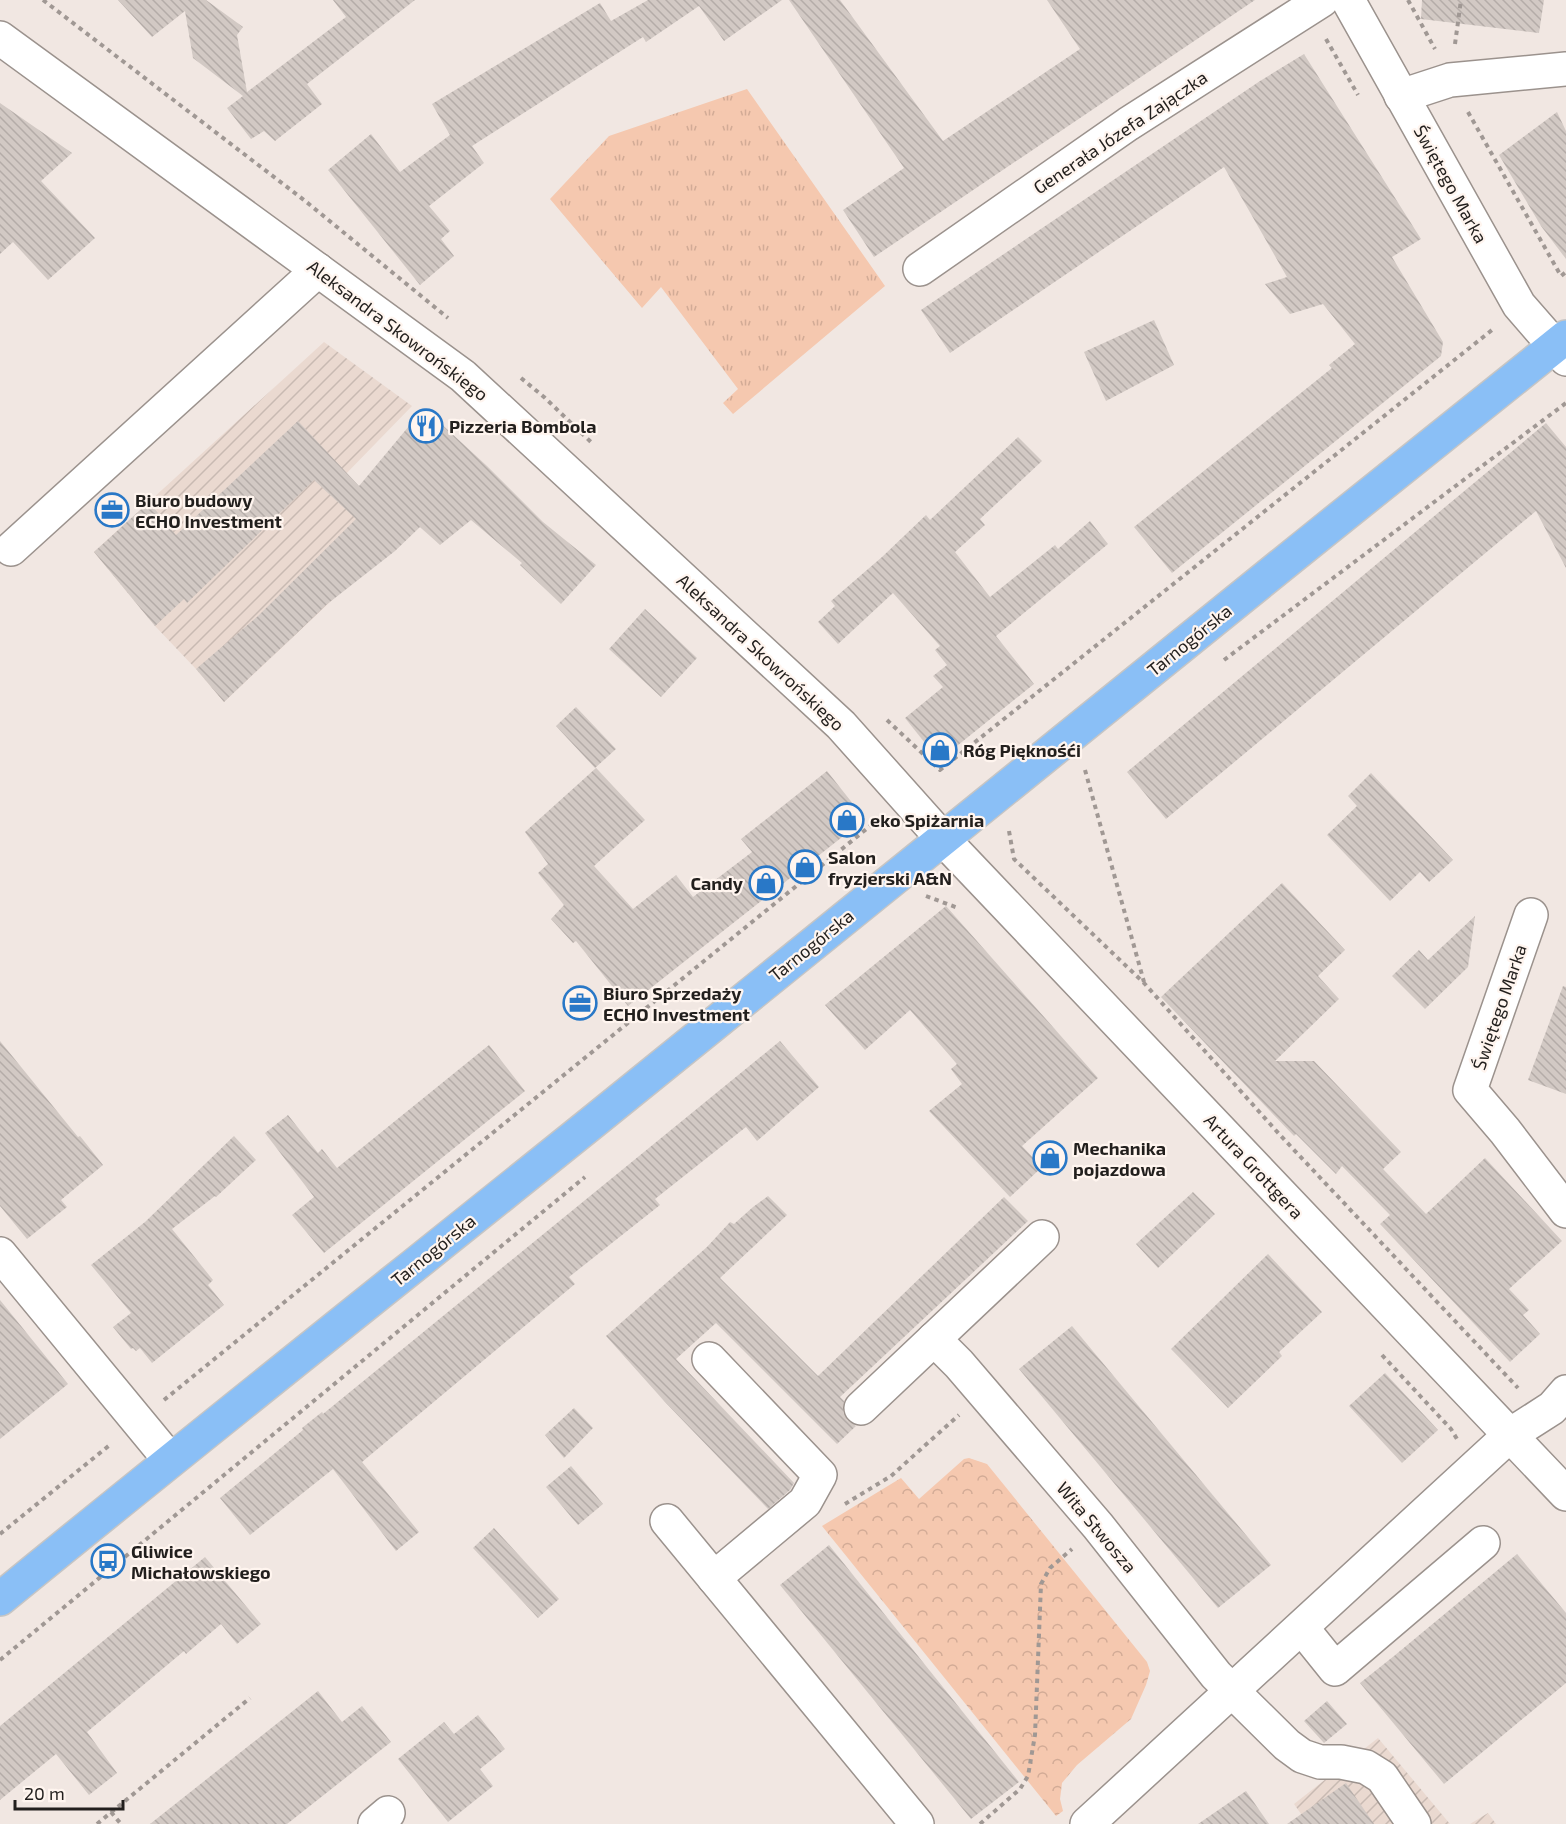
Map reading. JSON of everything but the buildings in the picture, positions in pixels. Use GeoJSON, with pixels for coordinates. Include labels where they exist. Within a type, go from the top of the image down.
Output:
{"type":"FeatureCollection","features":[{"type":"Feature","properties":{"kind":"main road","name":"Tarnogórska"},"geometry":{"type":"LineString","coordinates":[[0,1599],[942,838],[1562,348]]}},
{"type":"Feature","properties":{"kind":"street","name":"Generała Józefa Zajączka"},"geometry":{"type":"LineString","coordinates":[[920,269],[1128,124],[1322,0]]}},
{"type":"Feature","properties":{"kind":"street","name":"Świętego Marka"},"geometry":{"type":"LineString","coordinates":[[1348,0],[1519,305],[1562,348]]}},
{"type":"Feature","properties":{"kind":"street","name":"Aleksandra Skowrońskiego"},"geometry":{"type":"LineString","coordinates":[[0,38],[463,376],[841,724],[942,838]]}},
{"type":"Feature","properties":{"kind":"street"},"geometry":{"type":"LineString","coordinates":[[1401,96],[1450,80],[1566,69]]}},
{"type":"Feature","properties":{"kind":"street"},"geometry":{"type":"LineString","coordinates":[[11,549],[318,270]]}},
{"type":"Feature","properties":{"kind":"street","name":"Artura Grottgera"},"geometry":{"type":"LineString","coordinates":[[942,838],[1566,1494]]}},
{"type":"Feature","properties":{"kind":"street","name":"Świętego Marka"},"geometry":{"type":"LineString","coordinates":[[1530,915],[1470,1090],[1505,1131],[1566,1211]]}},
{"type":"Feature","properties":{"kind":"street"},"geometry":{"type":"LineString","coordinates":[[861,1407],[1042,1237]]}},
{"type":"Feature","properties":{"kind":"street"},"geometry":{"type":"LineString","coordinates":[[0,1254],[170,1460]]}},
{"type":"Feature","properties":{"kind":"street","name":"Wita Stwosza"},"geometry":{"type":"LineString","coordinates":[[934,1339],[959,1364],[1098,1526],[1216,1675],[1287,1745],[1302,1756],[1320,1762],[1341,1762],[1366,1767],[1382,1777],[1414,1824]]}},
{"type":"Feature","properties":{"kind":"street"},"geometry":{"type":"LineString","coordinates":[[710,1359],[820,1474],[805,1502],[714,1578]]}},
{"type":"Feature","properties":{"kind":"street"},"geometry":{"type":"LineString","coordinates":[[1087,1824],[1510,1436],[1552,1408],[1566,1392]]}},
{"type":"Feature","properties":{"kind":"street"},"geometry":{"type":"LineString","coordinates":[[667,1521],[917,1824]]}},
{"type":"Feature","properties":{"kind":"street"},"geometry":{"type":"LineString","coordinates":[[1302,1628],[1335,1670],[1483,1543]]}},
{"type":"Feature","properties":{"kind":"path"},"geometry":{"type":"LineString","coordinates":[[1408,0],[1439,56]]}},
{"type":"Feature","properties":{"kind":"path"},"geometry":{"type":"LineString","coordinates":[[1455,45],[1461,0]]}},
{"type":"Feature","properties":{"kind":"path"},"geometry":{"type":"LineString","coordinates":[[1463,102],[1561,276],[1566,272]]}},
{"type":"Feature","properties":{"kind":"path"},"geometry":{"type":"LineString","coordinates":[[939,770],[1492,330]]}},
{"type":"Feature","properties":{"kind":"path"},"geometry":{"type":"LineString","coordinates":[[1216,666],[1566,403]]}},
{"type":"Feature","properties":{"kind":"path"},"geometry":{"type":"LineString","coordinates":[[1084,766],[1144,983]]}},
{"type":"Feature","properties":{"kind":"path"},"geometry":{"type":"LineString","coordinates":[[161,1402],[881,818],[872,809]]}},
{"type":"Feature","properties":{"kind":"path"},"geometry":{"type":"LineString","coordinates":[[1008,825],[1014,859],[1144,983],[1280,1135],[1519,1389]]}},
{"type":"Feature","properties":{"kind":"path"},"geometry":{"type":"LineString","coordinates":[[918,902],[925,896]]}},
{"type":"Feature","properties":{"kind":"path"},"geometry":{"type":"LineString","coordinates":[[0,1660],[590,1173]]}},
{"type":"Feature","properties":{"kind":"path"},"geometry":{"type":"LineString","coordinates":[[841,1506],[891,1476],[984,1393]]}},
{"type":"Feature","properties":{"kind":"path"},"geometry":{"type":"LineString","coordinates":[[0,1534],[111,1444]]}},
{"type":"Feature","properties":{"kind":"path"},"geometry":{"type":"LineString","coordinates":[[980,1824],[1020,1789],[1028,1776],[1035,1735],[1041,1584],[1050,1568],[1098,1526]]}},
{"type":"Feature","properties":{"kind":"path"},"geometry":{"type":"LineString","coordinates":[[97,1824],[250,1698]]}},
{"type":"Feature","properties":{"kind":"path"},"geometry":{"type":"LineString","coordinates":[[111,1812],[122,1824]]}},
{"type":"Feature","properties":{"kind":"shaded area"},"geometry":{"type":"Polygon","coordinates":[[[324,342],[412,406],[341,479],[400,536],[224,702],[155,626],[94,552],[324,342]]]}},
{"type":"Feature","properties":{"kind":"shaded area"},"geometry":{"type":"Polygon","coordinates":[[[1378,1738],[1450,1824],[1308,1824],[1294,1804],[1378,1738]]]}},
{"type":"Feature","properties":{"kind":"shaded area"},"geometry":{"type":"Polygon","coordinates":[[[1488,1813],[1496,1824],[1470,1824],[1488,1813]]]}},
{"type":"Feature","properties":{"kind":"green space"},"geometry":{"type":"Polygon","coordinates":[[[747,89],[885,286],[733,414],[723,403],[738,389],[661,287],[642,308],[550,199],[609,136],[747,89]]]}},
{"type":"Feature","properties":{"kind":"green space"},"geometry":{"type":"Polygon","coordinates":[[[969,1458],[987,1464],[1147,1662],[1150,1671],[1131,1719],[1077,1765],[1062,1783],[1060,1799],[1063,1811],[1056,1816],[822,1526],[901,1478],[919,1499],[964,1459],[969,1458]]]}},
{"type":"Feature","properties":{"kind":"place","name":"Pizzeria Bombola"},"geometry":{"type":"Point","coordinates":[426,426]}},
{"type":"Feature","properties":{"kind":"place","name":"Biuro budowy ECHO Investment"},"geometry":{"type":"Point","coordinates":[112,510]}},
{"type":"Feature","properties":{"kind":"place","name":"Róg Pięknośći"},"geometry":{"type":"Point","coordinates":[940,750]}},
{"type":"Feature","properties":{"kind":"place","name":"eko Spiżarnia"},"geometry":{"type":"Point","coordinates":[847,820]}},
{"type":"Feature","properties":{"kind":"place","name":"Salon fryzjerski A&N"},"geometry":{"type":"Point","coordinates":[805,867]}},
{"type":"Feature","properties":{"kind":"place","name":"Candy"},"geometry":{"type":"Point","coordinates":[766,883]}},
{"type":"Feature","properties":{"kind":"place","name":"Biuro Sprzedaży ECHO Investment"},"geometry":{"type":"Point","coordinates":[580,1003]}},
{"type":"Feature","properties":{"kind":"place","name":"Mechanika pojazdowa"},"geometry":{"type":"Point","coordinates":[1050,1158]}},
{"type":"Feature","properties":{"kind":"place","name":"Gliwice Michałowskiego"},"geometry":{"type":"Point","coordinates":[108,1561]}}]}
